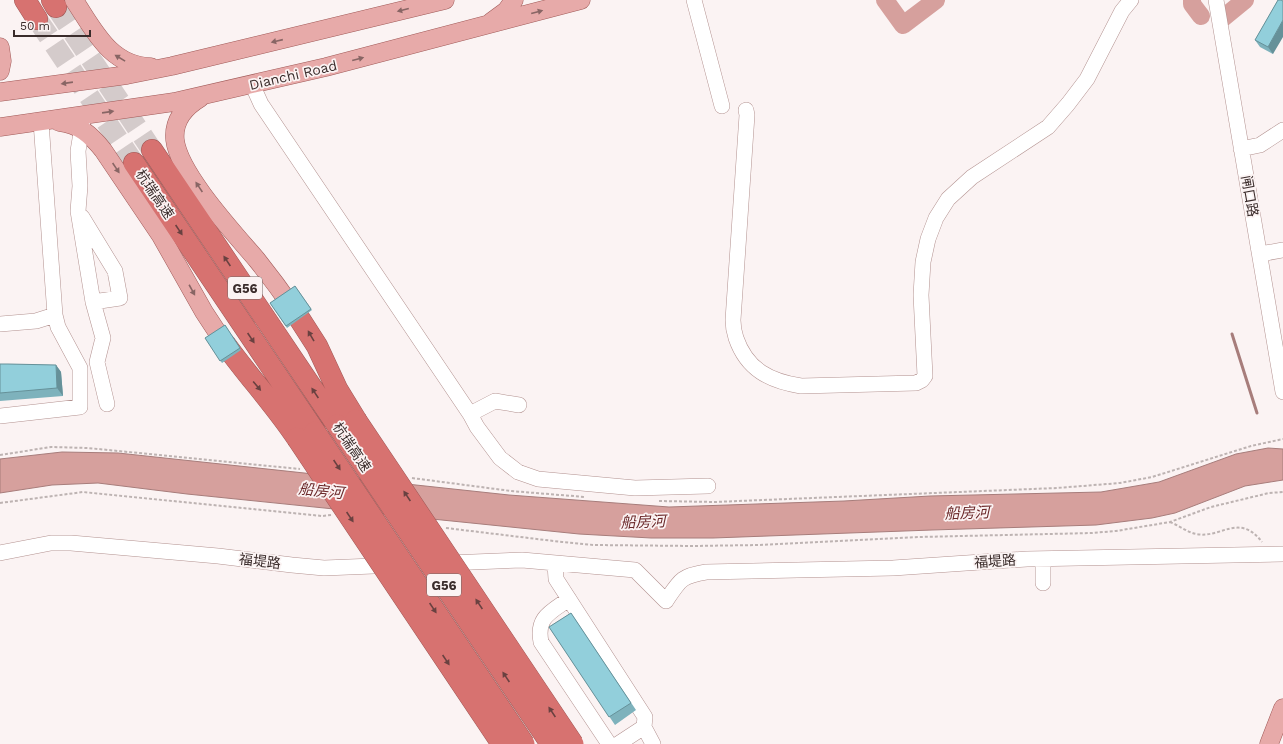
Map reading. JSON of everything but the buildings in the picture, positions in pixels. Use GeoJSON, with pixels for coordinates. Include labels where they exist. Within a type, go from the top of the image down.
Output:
{"type":"FeatureCollection","features":[{"type":"Feature","properties":{"kind":"highway"},"geometry":{"type":"LineString","coordinates":[[25,0],[37,19]]}},
{"type":"Feature","properties":{"kind":"highway","name":"杭瑞高速"},"geometry":{"type":"LineString","coordinates":[[152,150],[346,423],[552,744]]}},
{"type":"Feature","properties":{"kind":"highway","name":"杭瑞高速"},"geometry":{"type":"LineString","coordinates":[[134,163],[306,435],[524,744]]}},
{"type":"Feature","properties":{"kind":"highway"},"geometry":{"type":"LineString","coordinates":[[292,307],[317,346],[337,389],[346,423],[573,744]]}},
{"type":"Feature","properties":{"kind":"highway"},"geometry":{"type":"LineString","coordinates":[[225,344],[275,408],[306,435],[502,744]]}},
{"type":"Feature","properties":{"kind":"main road"},"geometry":{"type":"LineString","coordinates":[[0,92],[127,75],[172,66],[443,0]]}},
{"type":"Feature","properties":{"kind":"main road"},"geometry":{"type":"LineString","coordinates":[[485,26],[506,11],[514,0]]}},
{"type":"Feature","properties":{"kind":"main road","name":"Dianchi Road"},"geometry":{"type":"LineString","coordinates":[[83,122],[326,67],[582,0]]}},
{"type":"Feature","properties":{"kind":"main road"},"geometry":{"type":"LineString","coordinates":[[60,2],[120,59],[140,66],[172,66]]}},
{"type":"Feature","properties":{"kind":"main road"},"geometry":{"type":"LineString","coordinates":[[0,47],[2,57],[0,71]]}},
{"type":"Feature","properties":{"kind":"main road"},"geometry":{"type":"LineString","coordinates":[[203,96],[187,107],[177,122],[175,140],[179,153],[188,171],[205,196],[268,274],[292,307]]}},
{"type":"Feature","properties":{"kind":"main road"},"geometry":{"type":"LineString","coordinates":[[0,127],[41,122],[61,122],[71,124],[83,122],[154,226],[174,258],[204,312],[225,344]]}},
{"type":"Feature","properties":{"kind":"main road"},"geometry":{"type":"LineString","coordinates":[[1269,744],[1283,708]]}},
{"type":"Feature","properties":{"kind":"main road"},"geometry":{"type":"LineString","coordinates":[[1281,744],[1283,739]]}},
{"type":"Feature","properties":{"kind":"street"},"geometry":{"type":"LineString","coordinates":[[694,0],[722,106]]}},
{"type":"Feature","properties":{"kind":"street"},"geometry":{"type":"LineString","coordinates":[[746,110],[747,123],[733,320],[735,337],[742,352],[754,367],[766,376],[784,383],[801,386],[916,383],[922,380],[925,376],[921,295],[923,262],[928,239],[936,218],[948,199],[972,176],[1048,127],[1068,104],[1086,79],[1122,11],[1131,0]]}},
{"type":"Feature","properties":{"kind":"street","name":"闸口路"},"geometry":{"type":"LineString","coordinates":[[1216,0],[1229,36],[1241,149],[1283,392]]}},
{"type":"Feature","properties":{"kind":"street"},"geometry":{"type":"LineString","coordinates":[[252,84],[261,104],[500,458],[518,472],[538,479],[635,488],[708,486]]}},
{"type":"Feature","properties":{"kind":"street"},"geometry":{"type":"LineString","coordinates":[[0,416],[80,407],[80,368],[58,327],[55,315],[41,122]]}},
{"type":"Feature","properties":{"kind":"street"},"geometry":{"type":"LineString","coordinates":[[83,122],[78,151],[80,186],[78,211],[93,302],[103,338],[97,362],[107,404]]}},
{"type":"Feature","properties":{"kind":"street"},"geometry":{"type":"LineString","coordinates":[[1241,149],[1260,145],[1283,130]]}},
{"type":"Feature","properties":{"kind":"street"},"geometry":{"type":"LineString","coordinates":[[78,211],[115,271],[120,298],[93,302]]}},
{"type":"Feature","properties":{"kind":"street"},"geometry":{"type":"LineString","coordinates":[[1260,254],[1283,250]]}},
{"type":"Feature","properties":{"kind":"street"},"geometry":{"type":"LineString","coordinates":[[0,324],[36,321],[55,315]]}},
{"type":"Feature","properties":{"kind":"street"},"geometry":{"type":"LineString","coordinates":[[474,420],[495,401],[519,405]]}},
{"type":"Feature","properties":{"kind":"street","name":"福堤路"},"geometry":{"type":"LineString","coordinates":[[0,553],[51,543],[71,543],[218,556],[324,568],[522,560],[635,570],[666,601],[677,584],[688,575],[706,572],[893,568],[1043,559],[1276,554]]}},
{"type":"Feature","properties":{"kind":"street"},"geometry":{"type":"LineString","coordinates":[[1043,559],[1043,583]]}},
{"type":"Feature","properties":{"kind":"street"},"geometry":{"type":"LineString","coordinates":[[555,564],[556,579],[646,717],[644,727],[653,744]]}},
{"type":"Feature","properties":{"kind":"street"},"geometry":{"type":"LineString","coordinates":[[569,599],[542,621],[539,633],[541,642],[609,744]]}},
{"type":"Feature","properties":{"kind":"street"},"geometry":{"type":"LineString","coordinates":[[618,744],[644,727]]}},
{"type":"Feature","properties":{"kind":"path"},"geometry":{"type":"LineString","coordinates":[[714,502],[1049,488],[1120,483],[1152,477],[1251,446],[1283,439]]}},
{"type":"Feature","properties":{"kind":"path"},"geometry":{"type":"LineString","coordinates":[[0,503],[83,492],[322,516],[333,515]]}},
{"type":"Feature","properties":{"kind":"path"},"geometry":{"type":"LineString","coordinates":[[442,528],[594,545],[693,546],[759,545],[919,537],[1092,533],[1116,531],[1170,522],[1211,507],[1269,493],[1283,492]]}},
{"type":"Feature","properties":{"kind":"path"},"geometry":{"type":"LineString","coordinates":[[1170,522],[1195,534],[1206,534],[1242,527],[1259,537],[1267,548],[1276,554]]}},
{"type":"Feature","properties":{"kind":"water","name":"船房河"},"geometry":{"type":"Polygon","coordinates":[[[1268,448],[1283,449],[1283,480],[1245,486],[1175,513],[1152,518],[1096,525],[713,538],[651,538],[579,534],[187,494],[98,483],[52,485],[0,493],[0,459],[62,452],[118,453],[509,495],[669,507],[844,501],[930,496],[1101,492],[1159,482],[1236,454],[1268,448]]]}},
{"type":"Feature","properties":{"kind":"waterway"},"geometry":{"type":"LineString","coordinates":[[885,0],[903,25],[936,0]]}},
{"type":"Feature","properties":{"kind":"waterway"},"geometry":{"type":"LineString","coordinates":[[1192,0],[1192,4],[1201,16]]}},
{"type":"Feature","properties":{"kind":"waterway"},"geometry":{"type":"LineString","coordinates":[[1223,18],[1245,0]]}},
{"type":"Feature","properties":{"kind":"waterway"},"geometry":{"type":"LineString","coordinates":[[1232,334],[1257,413]]}},
{"type":"Feature","properties":{"kind":"tunnel"},"geometry":{"type":"LineString","coordinates":[[56,7],[152,150]]}},
{"type":"Feature","properties":{"kind":"tunnel"},"geometry":{"type":"LineString","coordinates":[[37,19],[134,163]]}}]}
